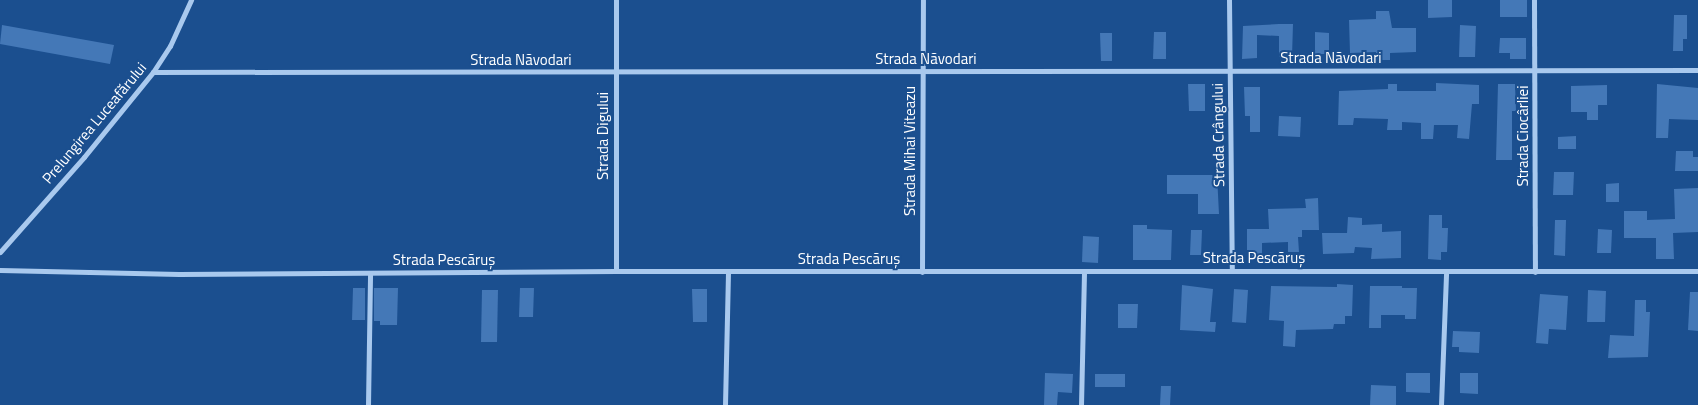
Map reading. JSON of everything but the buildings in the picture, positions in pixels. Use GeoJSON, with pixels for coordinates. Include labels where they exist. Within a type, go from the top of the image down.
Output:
{"type":"FeatureCollection","features":[{"type":"Feature","properties":{"kind":"street","name":"Prelungirea Luceafărului"},"geometry":{"type":"LineString","coordinates":[[0,252],[84,157],[153,72],[170,46],[191,0]]}},
{"type":"Feature","properties":{"kind":"street","name":"Strada Digului"},"geometry":{"type":"LineString","coordinates":[[616,0],[616,271]]}},
{"type":"Feature","properties":{"kind":"street","name":"Strada Mihai Viteazu"},"geometry":{"type":"LineString","coordinates":[[922,272],[923,0]]}},
{"type":"Feature","properties":{"kind":"street","name":"Strada Crângului"},"geometry":{"type":"LineString","coordinates":[[1229,0],[1232,270]]}},
{"type":"Feature","properties":{"kind":"street","name":"Strada Ciocârliei"},"geometry":{"type":"LineString","coordinates":[[1534,0],[1535,272]]}},
{"type":"Feature","properties":{"kind":"street","name":"Strada Năvodari"},"geometry":{"type":"LineString","coordinates":[[153,72],[616,73],[1698,70]]}},
{"type":"Feature","properties":{"kind":"street","name":"Strada Pescăruș"},"geometry":{"type":"LineString","coordinates":[[0,270],[180,274],[616,271],[1084,273],[1232,270],[1698,272]]}},
{"type":"Feature","properties":{"kind":"street"},"geometry":{"type":"LineString","coordinates":[[725,405],[728,272]]}},
{"type":"Feature","properties":{"kind":"street"},"geometry":{"type":"LineString","coordinates":[[1441,405],[1446,272]]}},
{"type":"Feature","properties":{"kind":"street"},"geometry":{"type":"LineString","coordinates":[[368,405],[370,273]]}},
{"type":"Feature","properties":{"kind":"street"},"geometry":{"type":"LineString","coordinates":[[1081,405],[1084,273]]}}]}
